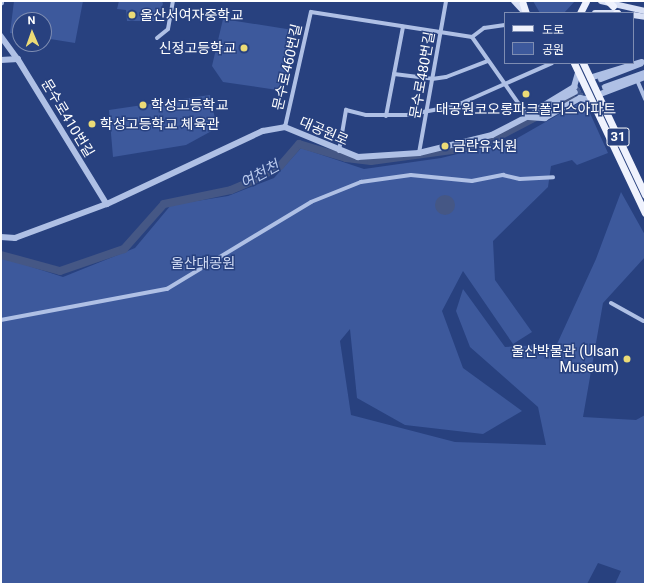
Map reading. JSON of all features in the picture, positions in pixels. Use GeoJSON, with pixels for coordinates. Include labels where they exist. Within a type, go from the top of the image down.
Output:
{"type":"FeatureCollection","features":[{"type":"Feature","properties":{"kind":"main road"},"geometry":{"type":"LineString","coordinates":[[514,1],[525,12]]}},
{"type":"Feature","properties":{"kind":"main road"},"geometry":{"type":"LineString","coordinates":[[522,1],[526,12]]}},
{"type":"Feature","properties":{"kind":"main road"},"geometry":{"type":"LineString","coordinates":[[601,1],[614,9]]}},
{"type":"Feature","properties":{"kind":"main road"},"geometry":{"type":"LineString","coordinates":[[600,12],[614,9],[645,11]]}},
{"type":"Feature","properties":{"kind":"main road"},"geometry":{"type":"LineString","coordinates":[[634,15],[645,17]]}},
{"type":"Feature","properties":{"kind":"main road"},"geometry":{"type":"LineString","coordinates":[[574,64],[645,213]]}},
{"type":"Feature","properties":{"kind":"main road"},"geometry":{"type":"LineString","coordinates":[[583,64],[590,78]]}},
{"type":"Feature","properties":{"kind":"main road","name":"31"},"geometry":{"type":"LineString","coordinates":[[590,78],[645,195]]}},
{"type":"Feature","properties":{"kind":"street"},"geometry":{"type":"LineString","coordinates":[[157,38],[168,30],[173,1]]}},
{"type":"Feature","properties":{"kind":"street","name":"문수로480번길"},"geometry":{"type":"LineString","coordinates":[[420,154],[446,1]]}},
{"type":"Feature","properties":{"kind":"street","name":"문수로460번길"},"geometry":{"type":"LineString","coordinates":[[285,127],[311,12],[403,27]]}},
{"type":"Feature","properties":{"kind":"street"},"geometry":{"type":"LineString","coordinates":[[386,116],[403,27],[472,37],[484,28],[504,26]]}},
{"type":"Feature","properties":{"kind":"street","name":"문수로410번길"},"geometry":{"type":"LineString","coordinates":[[1,36],[18,59],[107,204]]}},
{"type":"Feature","properties":{"kind":"street"},"geometry":{"type":"LineString","coordinates":[[472,37],[504,86],[528,117],[541,118],[577,93]]}},
{"type":"Feature","properties":{"kind":"street"},"geometry":{"type":"LineString","coordinates":[[1,60],[18,59]]}},
{"type":"Feature","properties":{"kind":"street"},"geometry":{"type":"LineString","coordinates":[[394,74],[432,79],[488,61]]}},
{"type":"Feature","properties":{"kind":"street"},"geometry":{"type":"LineString","coordinates":[[590,78],[642,63]]}},
{"type":"Feature","properties":{"kind":"street"},"geometry":{"type":"LineString","coordinates":[[601,79],[642,63]]}},
{"type":"Feature","properties":{"kind":"street"},"geometry":{"type":"LineString","coordinates":[[339,152],[346,110],[386,116],[426,112],[455,106],[504,86],[550,64]]}},
{"type":"Feature","properties":{"kind":"street"},"geometry":{"type":"LineString","coordinates":[[577,93],[578,73]]}},
{"type":"Feature","properties":{"kind":"street"},"geometry":{"type":"LineString","coordinates":[[605,87],[645,73]]}},
{"type":"Feature","properties":{"kind":"street"},"geometry":{"type":"LineString","coordinates":[[598,95],[645,77]]}},
{"type":"Feature","properties":{"kind":"street"},"geometry":{"type":"LineString","coordinates":[[637,80],[645,99]]}},
{"type":"Feature","properties":{"kind":"street"},"geometry":{"type":"LineString","coordinates":[[577,93],[591,100]]}},
{"type":"Feature","properties":{"kind":"street","name":"대공원로"},"geometry":{"type":"LineString","coordinates":[[1,237],[15,238],[107,204],[263,130],[285,127],[339,152],[358,157],[420,154],[492,136],[577,93]]}},
{"type":"Feature","properties":{"kind":"street"},"geometry":{"type":"LineString","coordinates":[[1,320],[167,289],[311,202],[361,182],[411,175],[472,181],[502,175],[520,179],[553,177]]}},
{"type":"Feature","properties":{"kind":"street"},"geometry":{"type":"LineString","coordinates":[[611,303],[644,322],[645,315]]}},
{"type":"Feature","properties":{"kind":"green space"},"geometry":{"type":"Polygon","coordinates":[[[14,1],[83,1],[75,43],[52,39],[52,12],[13,12],[14,1]]]}},
{"type":"Feature","properties":{"kind":"green space"},"geometry":{"type":"Polygon","coordinates":[[[119,1],[162,1],[163,4],[155,21],[127,21],[126,10],[117,9],[119,1]]]}},
{"type":"Feature","properties":{"kind":"green space"},"geometry":{"type":"Polygon","coordinates":[[[533,1],[575,1],[565,12],[539,12],[533,1]]]}},
{"type":"Feature","properties":{"kind":"green space"},"geometry":{"type":"Polygon","coordinates":[[[12,17],[12,33],[10,33],[12,17]]]}},
{"type":"Feature","properties":{"kind":"green space"},"geometry":{"type":"Polygon","coordinates":[[[223,19],[293,30],[284,91],[223,82],[212,66],[223,19]]]}},
{"type":"Feature","properties":{"kind":"green space"},"geometry":{"type":"Polygon","coordinates":[[[210,95],[217,128],[186,145],[113,157],[109,110],[210,95]]]}},
{"type":"Feature","properties":{"kind":"green space","name":"울산대공원"},"geometry":{"type":"Polygon","coordinates":[[[584,100],[608,153],[577,165],[572,160],[551,166],[548,187],[493,241],[495,280],[532,332],[513,344],[463,271],[442,311],[463,368],[522,411],[483,434],[405,425],[357,398],[350,329],[340,341],[351,415],[455,442],[546,445],[538,407],[470,347],[456,311],[463,289],[505,347],[557,344],[596,259],[621,192],[645,235],[645,257],[603,303],[583,417],[636,420],[645,415],[645,584],[615,584],[621,571],[598,563],[587,584],[1,584],[1,257],[63,277],[135,248],[171,205],[228,196],[274,178],[301,148],[364,169],[441,158],[514,140],[584,100]]]}},
{"type":"Feature","properties":{"kind":"shaded area"},"geometry":{"type":"Polygon","coordinates":[[[445,195],[452,198],[455,205],[452,212],[445,215],[438,212],[435,205],[438,198],[445,195]]]}},
{"type":"Feature","properties":{"kind":"waterway","name":"여천천"},"geometry":{"type":"LineString","coordinates":[[1,255],[60,271],[124,249],[164,204],[231,190],[252,181],[280,166],[299,144],[346,158],[371,161],[452,150],[488,142],[572,98]]}},
{"type":"Feature","properties":{"kind":"tunnel"},"geometry":{"type":"LineString","coordinates":[[575,92],[601,79]]}},
{"type":"Feature","properties":{"kind":"tunnel"},"geometry":{"type":"LineString","coordinates":[[578,97],[605,87]]}},
{"type":"Feature","properties":{"kind":"place","name":"울산서여자중학교"},"geometry":{"type":"Point","coordinates":[132,15]}},
{"type":"Feature","properties":{"kind":"place","name":"신정고등학교"},"geometry":{"type":"Point","coordinates":[244,48]}},
{"type":"Feature","properties":{"kind":"place","name":"대공원코오롱파크폴리스아파트"},"geometry":{"type":"Point","coordinates":[526,94]}},
{"type":"Feature","properties":{"kind":"place","name":"학성고등학교"},"geometry":{"type":"Point","coordinates":[143,105]}},
{"type":"Feature","properties":{"kind":"place","name":"학성고등학교 체육관"},"geometry":{"type":"Point","coordinates":[92,124]}},
{"type":"Feature","properties":{"kind":"place","name":"금란유치원"},"geometry":{"type":"Point","coordinates":[445,146]}},
{"type":"Feature","properties":{"kind":"place","name":"울산박물관 (Ulsan Museum)"},"geometry":{"type":"Point","coordinates":[627,359]}}]}
